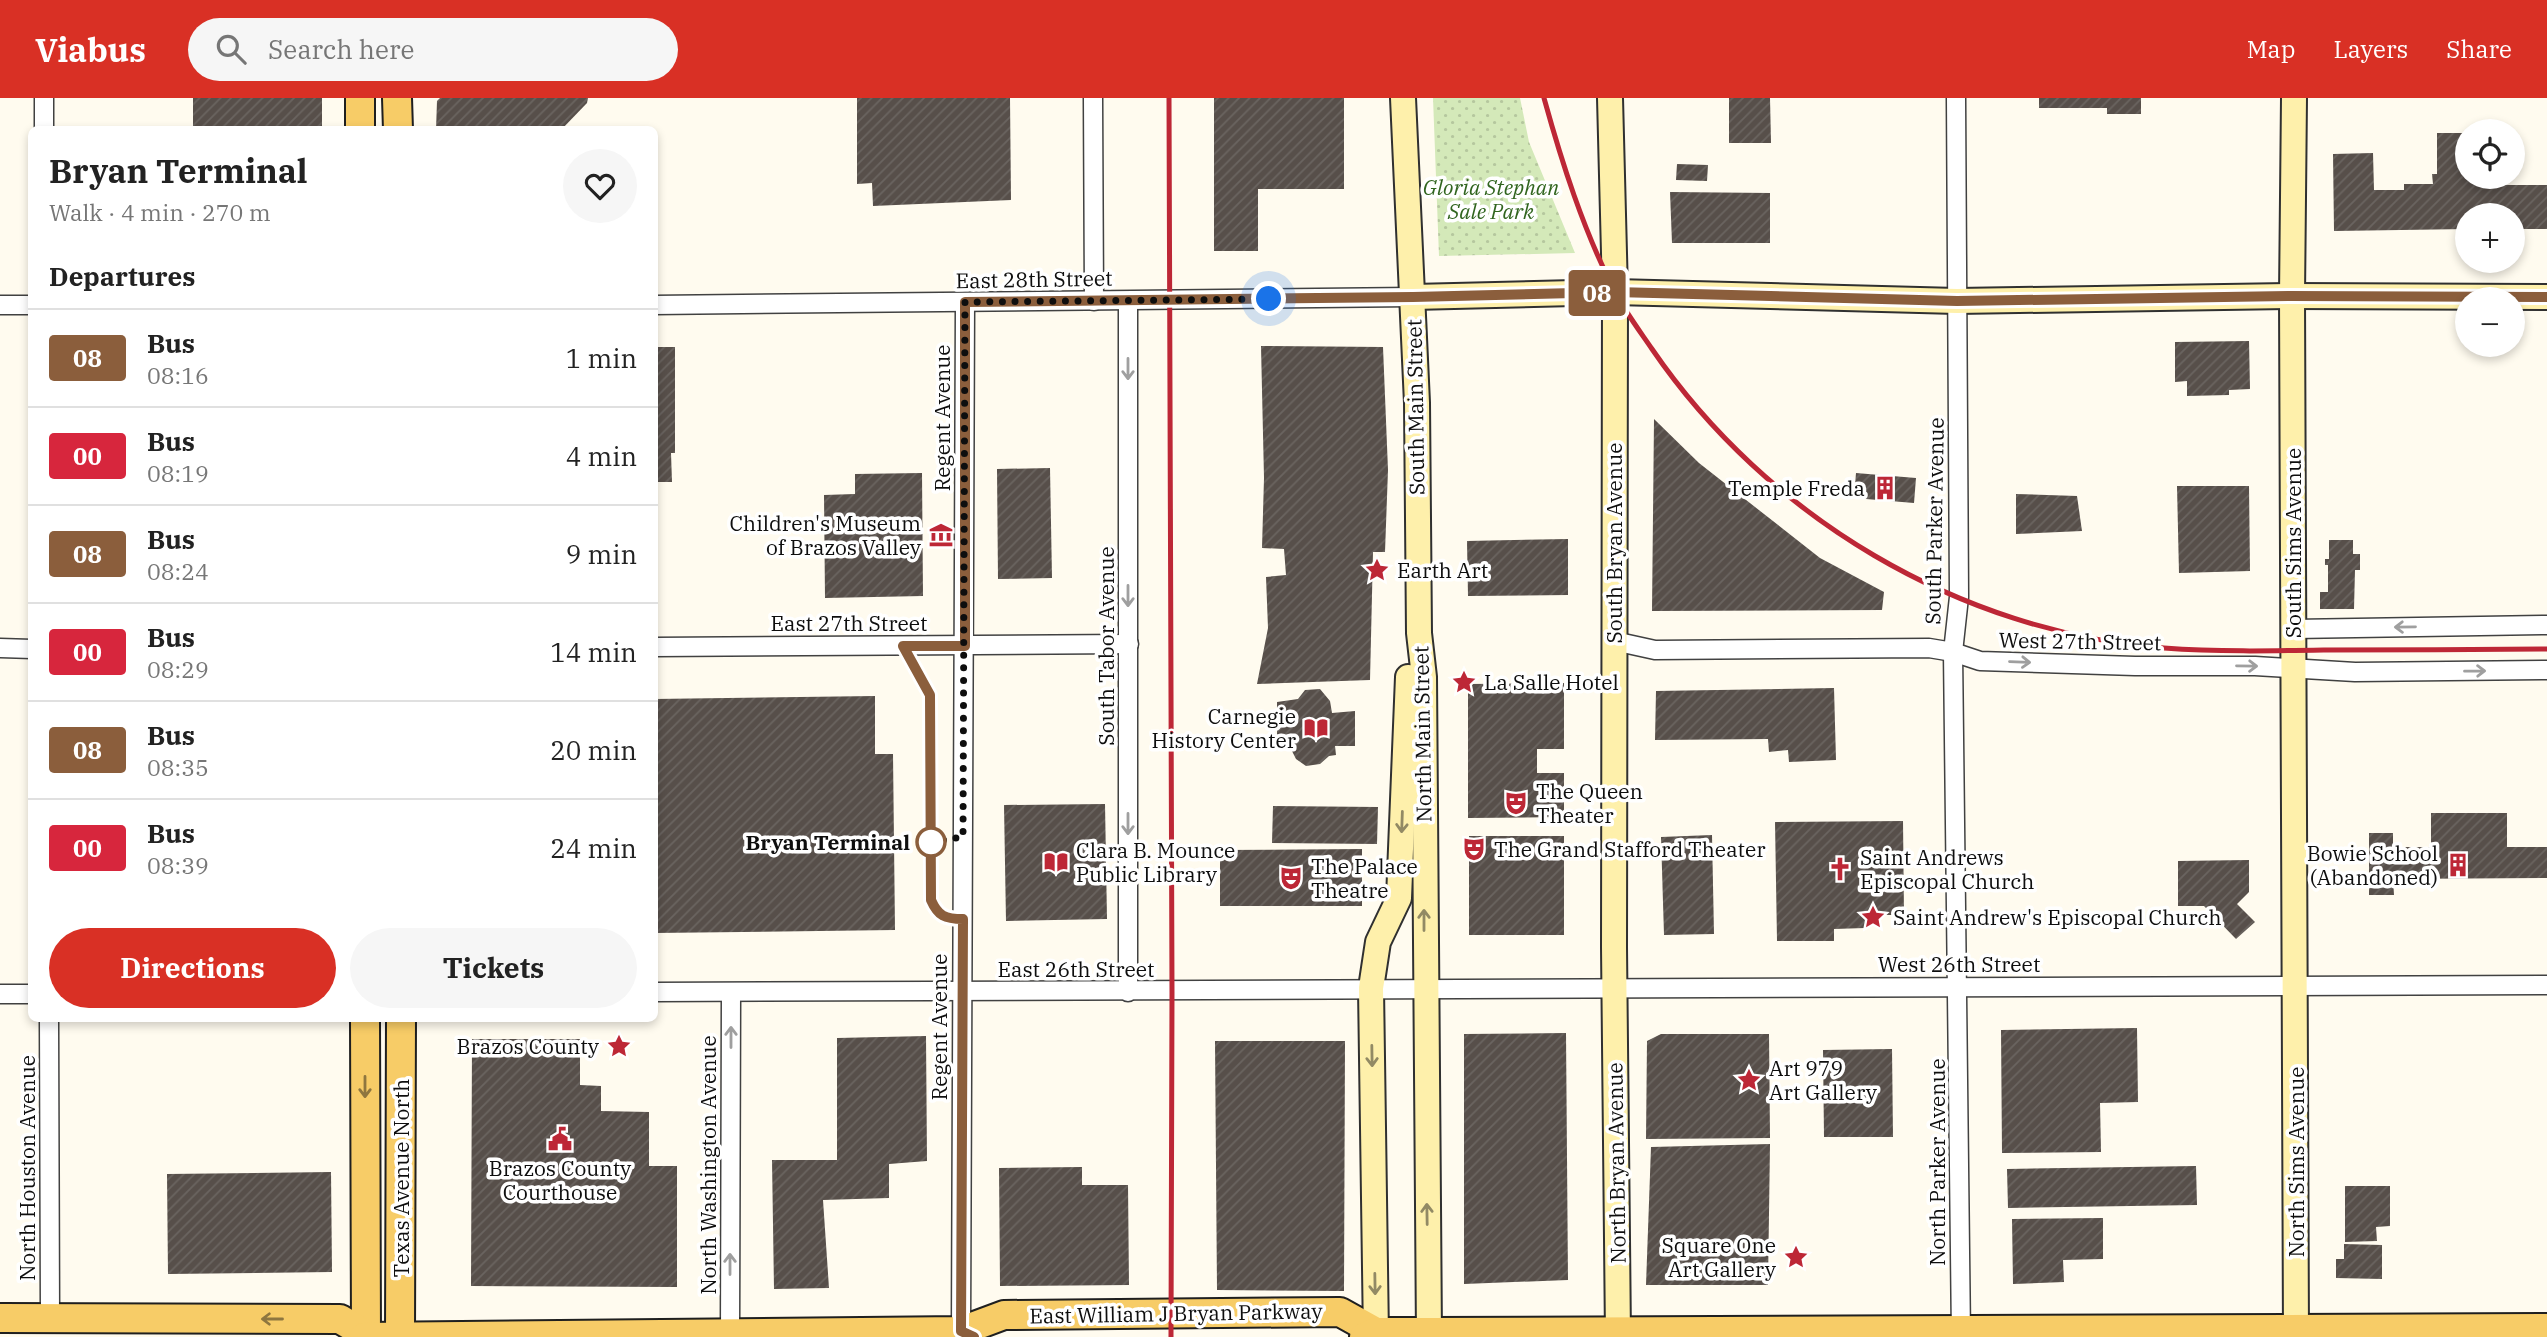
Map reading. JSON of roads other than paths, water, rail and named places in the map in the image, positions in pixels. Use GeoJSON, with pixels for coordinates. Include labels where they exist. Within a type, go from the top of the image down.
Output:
{"type":"FeatureCollection","features":[{"type":"Feature","properties":{"kind":"main road"},"geometry":{"type":"LineString","coordinates":[[360,98],[360,126]]}},
{"type":"Feature","properties":{"kind":"main road"},"geometry":{"type":"LineString","coordinates":[[397,98],[398,126]]}},
{"type":"Feature","properties":{"kind":"main road","name":"Texas Avenue North"},"geometry":{"type":"LineString","coordinates":[[365,1022],[365,1336]]}},
{"type":"Feature","properties":{"kind":"main road","name":"Texas Avenue North"},"geometry":{"type":"LineString","coordinates":[[400,1336],[401,1022]]}},
{"type":"Feature","properties":{"kind":"main road","name":"East William J Bryan Parkway"},"geometry":{"type":"LineString","coordinates":[[0,1318],[340,1319],[365,1336],[967,1334],[1004,1315],[1340,1312],[1372,1335]]}},
{"type":"Feature","properties":{"kind":"main road"},"geometry":{"type":"LineString","coordinates":[[1372,1335],[2296,1333],[2547,1328]]}},
{"type":"Feature","properties":{"kind":"street"},"geometry":{"type":"LineString","coordinates":[[44,98],[44,126]]}},
{"type":"Feature","properties":{"kind":"street"},"geometry":{"type":"LineString","coordinates":[[1093,98],[1094,301]]}},
{"type":"Feature","properties":{"kind":"street","name":"South Main Street"},"geometry":{"type":"LineString","coordinates":[[1403,98],[1413,297],[1419,633]]}},
{"type":"Feature","properties":{"kind":"street","name":"South Bryan Avenue"},"geometry":{"type":"LineString","coordinates":[[1610,98],[1615,292],[1614,988]]}},
{"type":"Feature","properties":{"kind":"street","name":"South Parker Avenue"},"geometry":{"type":"LineString","coordinates":[[1956,98],[1959,597],[1953,652],[1959,986]]}},
{"type":"Feature","properties":{"kind":"street","name":"South Sims Avenue"},"geometry":{"type":"LineString","coordinates":[[2294,98],[2292,296],[2296,987]]}},
{"type":"Feature","properties":{"kind":"street"},"geometry":{"type":"LineString","coordinates":[[1413,297],[1615,292],[1957,301],[2292,296],[2547,297]]}},
{"type":"Feature","properties":{"kind":"street","name":"East 28th Street"},"geometry":{"type":"LineString","coordinates":[[658,305],[1413,297]]}},
{"type":"Feature","properties":{"kind":"street","name":"South Tabor Avenue"},"geometry":{"type":"LineString","coordinates":[[1128,301],[1128,992]]}},
{"type":"Feature","properties":{"kind":"street","name":"Regent Avenue"},"geometry":{"type":"LineString","coordinates":[[965,302],[962,992],[967,1334]]}},
{"type":"Feature","properties":{"kind":"street"},"geometry":{"type":"LineString","coordinates":[[0,304],[28,305]]}},
{"type":"Feature","properties":{"kind":"street"},"geometry":{"type":"LineString","coordinates":[[2294,629],[2547,625]]}},
{"type":"Feature","properties":{"kind":"street","name":"North Main Street"},"geometry":{"type":"LineString","coordinates":[[1372,1335],[1371,988],[1378,942],[1399,898],[1408,672],[1419,633]]}},
{"type":"Feature","properties":{"kind":"street","name":"North Main Street"},"geometry":{"type":"LineString","coordinates":[[1419,633],[1424,677],[1429,1334]]}},
{"type":"Feature","properties":{"kind":"street","name":"West 27th Street"},"geometry":{"type":"LineString","coordinates":[[1614,641],[1655,650],[1929,648],[1980,661],[2293,668],[2355,672],[2547,670]]}},
{"type":"Feature","properties":{"kind":"street","name":"East 27th Street"},"geometry":{"type":"LineString","coordinates":[[658,647],[1129,644]]}},
{"type":"Feature","properties":{"kind":"street"},"geometry":{"type":"LineString","coordinates":[[0,648],[28,649]]}},
{"type":"Feature","properties":{"kind":"street","name":"West 26th Street"},"geometry":{"type":"LineString","coordinates":[[1371,988],[2547,985]]}},
{"type":"Feature","properties":{"kind":"street","name":"North Parker Avenue"},"geometry":{"type":"LineString","coordinates":[[1959,986],[1961,1334]]}},
{"type":"Feature","properties":{"kind":"street","name":"North Sims Avenue"},"geometry":{"type":"LineString","coordinates":[[2296,987],[2296,1333]]}},
{"type":"Feature","properties":{"kind":"street","name":"East 26th Street"},"geometry":{"type":"LineString","coordinates":[[658,992],[1128,992],[1371,988]]}},
{"type":"Feature","properties":{"kind":"street","name":"North Bryan Avenue"},"geometry":{"type":"LineString","coordinates":[[1614,988],[1618,1334]]}},
{"type":"Feature","properties":{"kind":"street"},"geometry":{"type":"LineString","coordinates":[[0,994],[28,993]]}},
{"type":"Feature","properties":{"kind":"street","name":"North Washington Avenue"},"geometry":{"type":"LineString","coordinates":[[730,1335],[731,993]]}},
{"type":"Feature","properties":{"kind":"street","name":"North Houston Avenue"},"geometry":{"type":"LineString","coordinates":[[50,1022],[50,1318]]}},
{"type":"Feature","properties":{"kind":"railway"},"geometry":{"type":"LineString","coordinates":[[1169,98],[1171,1337]]}},
{"type":"Feature","properties":{"kind":"railway"},"geometry":{"type":"LineString","coordinates":[[1544,98],[1583,220],[1603,267],[1618,297],[1652,349],[1699,409],[1752,464],[1810,513],[1874,556],[1942,591],[2014,618],[2088,637],[2164,648],[2224,651],[2547,649]]}},
{"type":"Feature","properties":{"kind":"place","name":"Temple Freda"},"geometry":{"type":"Point","coordinates":[1885,488]}},
{"type":"Feature","properties":{"kind":"place","name":"Children's Museum of Brazos Valley"},"geometry":{"type":"Point","coordinates":[941,535]}},
{"type":"Feature","properties":{"kind":"place","name":"Earth Art"},"geometry":{"type":"Point","coordinates":[1377,570]}},
{"type":"Feature","properties":{"kind":"place","name":"La Salle Hotel"},"geometry":{"type":"Point","coordinates":[1464,682]}},
{"type":"Feature","properties":{"kind":"place","name":"Carnegie History Center"},"geometry":{"type":"Point","coordinates":[1316,728]}},
{"type":"Feature","properties":{"kind":"place","name":"The Queen Theater"},"geometry":{"type":"Point","coordinates":[1516,803]}},
{"type":"Feature","properties":{"kind":"place","name":"Bryan Terminal"},"geometry":{"type":"Point","coordinates":[931,842]}},
{"type":"Feature","properties":{"kind":"place","name":"The Grand Stafford Theater"},"geometry":{"type":"Point","coordinates":[1474,849]}},
{"type":"Feature","properties":{"kind":"place","name":"Clara B. Mounce Public Library"},"geometry":{"type":"Point","coordinates":[1056,862]}},
{"type":"Feature","properties":{"kind":"place","name":"Bowie School (Abandoned)"},"geometry":{"type":"Point","coordinates":[2458,865]}},
{"type":"Feature","properties":{"kind":"place","name":"Saint Andrews Episcopal Church"},"geometry":{"type":"Point","coordinates":[1840,869]}},
{"type":"Feature","properties":{"kind":"place","name":"The Palace Theatre"},"geometry":{"type":"Point","coordinates":[1291,878]}},
{"type":"Feature","properties":{"kind":"place","name":"Saint Andrew's Episcopal Church"},"geometry":{"type":"Point","coordinates":[1873,917]}},
{"type":"Feature","properties":{"kind":"place","name":"Brazos County"},"geometry":{"type":"Point","coordinates":[619,1046]}},
{"type":"Feature","properties":{"kind":"place","name":"Art 979 Art Gallery"},"geometry":{"type":"Point","coordinates":[1749,1080]}},
{"type":"Feature","properties":{"kind":"place","name":"Brazos County Courthouse"},"geometry":{"type":"Point","coordinates":[560,1139]}},
{"type":"Feature","properties":{"kind":"place","name":"Square One Art Gallery"},"geometry":{"type":"Point","coordinates":[1796,1257]}},
{"type":"Feature","properties":{"kind":"park label","name":"Gloria Stephan Sale Park"},"geometry":{"type":"Point","coordinates":[1491,199]}}]}
